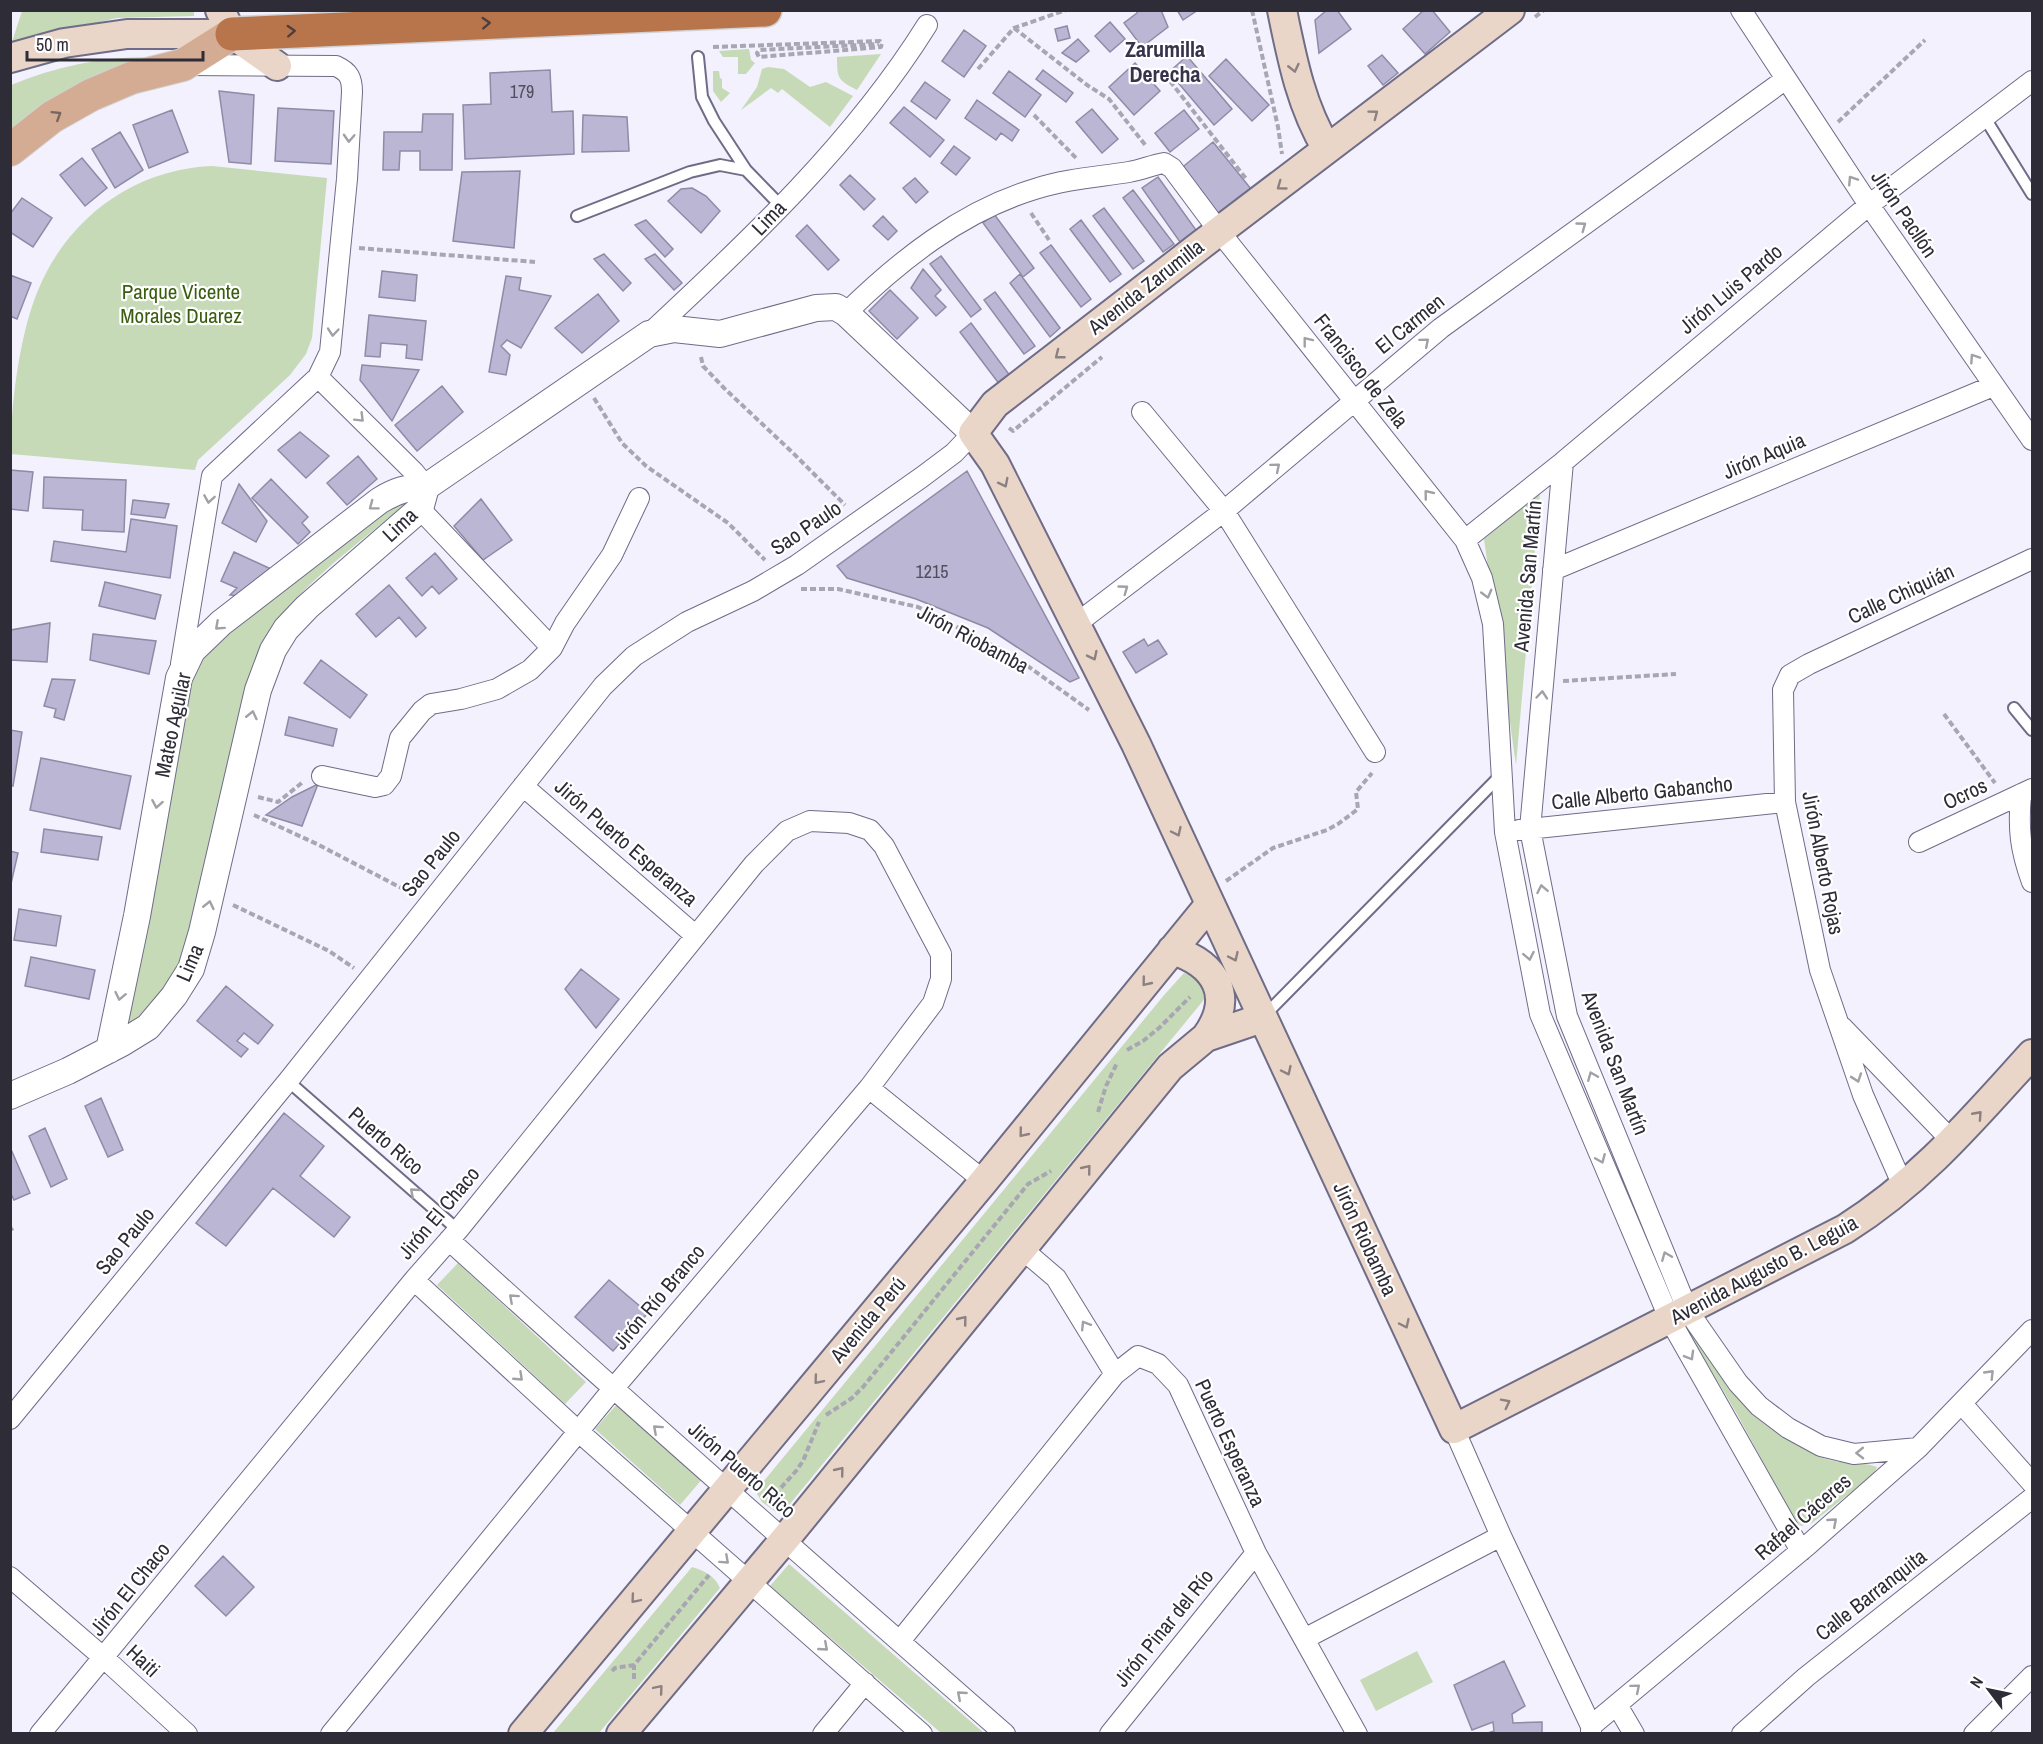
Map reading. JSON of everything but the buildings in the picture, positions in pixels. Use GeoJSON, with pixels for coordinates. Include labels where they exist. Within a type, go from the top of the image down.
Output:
{"type":"FeatureCollection","features":[{"type":"Feature","properties":{"kind":"highway"},"geometry":{"type":"LineString","coordinates":[[226,22],[765,10]]}},
{"type":"Feature","properties":{"kind":"main road"},"geometry":{"type":"LineString","coordinates":[[1282,10],[1297,80],[1312,122],[1327,149]]}},
{"type":"Feature","properties":{"kind":"main road","name":"Avenida Zarumilla"},"geometry":{"type":"LineString","coordinates":[[973,433],[995,404],[1510,10]]}},
{"type":"Feature","properties":{"kind":"main road"},"geometry":{"type":"LineString","coordinates":[[10,58],[64,43],[226,22],[277,66]]}},
{"type":"Feature","properties":{"kind":"main road"},"geometry":{"type":"LineString","coordinates":[[10,150],[52,117],[90,95],[131,78],[183,65],[226,22]]}},
{"type":"Feature","properties":{"kind":"main road","name":"Jirón Riobamba"},"geometry":{"type":"LineString","coordinates":[[973,433],[995,464],[1136,744],[1454,1429]]}},
{"type":"Feature","properties":{"kind":"main road","name":"Avenida Perú"},"geometry":{"type":"LineString","coordinates":[[523,1734],[984,1181],[1172,950],[1208,900]]}},
{"type":"Feature","properties":{"kind":"main road"},"geometry":{"type":"LineString","coordinates":[[621,1734],[785,1539],[1170,1067],[1206,1037],[1216,1023],[1221,1003],[1218,983],[1206,966],[1188,955],[1172,950]]}},
{"type":"Feature","properties":{"kind":"main road"},"geometry":{"type":"LineString","coordinates":[[1206,1037],[1262,1018]]}},
{"type":"Feature","properties":{"kind":"main road","name":"Avenida Augusto B. Leguia"},"geometry":{"type":"LineString","coordinates":[[1454,1429],[1845,1229],[1876,1209],[1904,1188],[1953,1142],[2032,1054]]}},
{"type":"Feature","properties":{"kind":"street","name":"Jirón Pacllón"},"geometry":{"type":"LineString","coordinates":[[1741,10],[1869,205],[2032,440]]}},
{"type":"Feature","properties":{"kind":"street","name":"Lima"},"geometry":{"type":"LineString","coordinates":[[10,1096],[68,1071],[148,1027],[174,996],[191,969],[202,932],[258,690],[273,650],[286,629],[307,606],[423,498],[583,379],[649,334],[706,281],[781,206],[865,110],[913,48],[927,25]]}},
{"type":"Feature","properties":{"kind":"street"},"geometry":{"type":"LineString","coordinates":[[179,678],[213,476],[318,377],[332,343],[352,79],[346,71],[336,66],[183,65]]}},
{"type":"Feature","properties":{"kind":"street","name":"El Carmen"},"geometry":{"type":"LineString","coordinates":[[1076,624],[1224,511],[1441,328],[1786,79]]}},
{"type":"Feature","properties":{"kind":"street","name":"Jirón Luis Pardo"},"geometry":{"type":"LineString","coordinates":[[1465,540],[1563,462],[1869,205],[2032,81]]}},
{"type":"Feature","properties":{"kind":"street"},"geometry":{"type":"LineString","coordinates":[[846,313],[884,276],[928,243],[1017,194],[1051,184],[1133,171],[1164,163]]}},
{"type":"Feature","properties":{"kind":"street","name":"Francisco de Zela"},"geometry":{"type":"LineString","coordinates":[[1164,163],[1172,168],[1219,231],[1465,540]]}},
{"type":"Feature","properties":{"kind":"street"},"geometry":{"type":"LineString","coordinates":[[649,334],[674,329],[720,334],[816,308],[836,307],[846,313],[973,433]]}},
{"type":"Feature","properties":{"kind":"street"},"geometry":{"type":"LineString","coordinates":[[318,377],[414,472],[423,498],[552,648]]}},
{"type":"Feature","properties":{"kind":"street","name":"Jirón Aquia"},"geometry":{"type":"LineString","coordinates":[[1553,570],[1993,386]]}},
{"type":"Feature","properties":{"kind":"street"},"geometry":{"type":"LineString","coordinates":[[1143,412],[1224,511],[1375,752]]}},
{"type":"Feature","properties":{"kind":"street","name":"Sao Paulo"},"geometry":{"type":"LineString","coordinates":[[10,1419],[288,1081],[524,786],[567,728],[603,686],[634,656],[687,622],[753,591],[860,521],[946,459],[973,433]]}},
{"type":"Feature","properties":{"kind":"street","name":"Avenida San Martín"},"geometry":{"type":"LineString","coordinates":[[1563,462],[1530,829],[1567,1016],[1679,1315],[1737,1383],[1760,1406],[1788,1428],[1821,1446],[1854,1454],[1918,1448]]}},
{"type":"Feature","properties":{"kind":"street","name":"Mateo Aguilar"},"geometry":{"type":"LineString","coordinates":[[109,1050],[179,678],[192,651],[221,623],[379,501],[394,492],[409,487],[423,498]]}},
{"type":"Feature","properties":{"kind":"street"},"geometry":{"type":"LineString","coordinates":[[322,776],[375,787],[384,785],[391,776],[400,738],[422,711],[431,704],[497,689],[530,670],[552,648],[565,623],[612,555],[639,498]]}},
{"type":"Feature","properties":{"kind":"street","name":"Avenida San Martín"},"geometry":{"type":"LineString","coordinates":[[1465,540],[1482,578],[1493,624],[1505,832],[1540,1014],[1679,1315],[1801,1551]]}},
{"type":"Feature","properties":{"kind":"street","name":"Calle Chiquián"},"geometry":{"type":"LineString","coordinates":[[1790,675],[2032,559]]}},
{"type":"Feature","properties":{"kind":"street","name":"Jirón Alberto Rojas"},"geometry":{"type":"LineString","coordinates":[[1790,675],[1783,690],[1785,802],[1820,970],[1863,1095],[1904,1188]]}},
{"type":"Feature","properties":{"kind":"street","name":"Jirón Puerto Esperanza"},"geometry":{"type":"LineString","coordinates":[[524,786],[696,936]]}},
{"type":"Feature","properties":{"kind":"street"},"geometry":{"type":"LineString","coordinates":[[2020,795],[2018,827],[2032,882]]}},
{"type":"Feature","properties":{"kind":"street","name":"Ocros"},"geometry":{"type":"LineString","coordinates":[[1919,842],[2020,795]]}},
{"type":"Feature","properties":{"kind":"street","name":"Calle Alberto Gabancho"},"geometry":{"type":"LineString","coordinates":[[1505,832],[1785,802]]}},
{"type":"Feature","properties":{"kind":"street","name":"Jirón El Chaco"},"geometry":{"type":"LineString","coordinates":[[40,1734],[414,1280],[454,1235],[754,864],[787,831],[815,820],[849,823],[870,830],[884,846],[898,872]]}},
{"type":"Feature","properties":{"kind":"street","name":"Jirón Río Branco"},"geometry":{"type":"LineString","coordinates":[[332,1734],[613,1389],[869,1088],[933,1003],[941,979],[940,954],[898,872]]}},
{"type":"Feature","properties":{"kind":"street","name":"Jirón Alberto Rojas"},"geometry":{"type":"LineString","coordinates":[[1838,1023],[1953,1142]]}},
{"type":"Feature","properties":{"kind":"street"},"geometry":{"type":"LineString","coordinates":[[869,1088],[984,1181]]}},
{"type":"Feature","properties":{"kind":"street","name":"Jirón Puerto Rico"},"geometry":{"type":"LineString","coordinates":[[454,1235],[613,1389],[1005,1734]]}},
{"type":"Feature","properties":{"kind":"street"},"geometry":{"type":"LineString","coordinates":[[1021,1248],[1056,1278],[1115,1374]]}},
{"type":"Feature","properties":{"kind":"street"},"geometry":{"type":"LineString","coordinates":[[414,1280],[579,1432],[922,1734]]}},
{"type":"Feature","properties":{"kind":"street","name":"Rafael Cáceres"},"geometry":{"type":"LineString","coordinates":[[1591,1730],[1617,1705],[1801,1551],[1918,1448],[2032,1330]]}},
{"type":"Feature","properties":{"kind":"street","name":"Puerto Esperanza"},"geometry":{"type":"LineString","coordinates":[[900,1641],[1115,1374],[1138,1356],[1158,1364],[1178,1385],[1256,1553],[1357,1734]]}},
{"type":"Feature","properties":{"kind":"street"},"geometry":{"type":"LineString","coordinates":[[1962,1404],[2032,1483]]}},
{"type":"Feature","properties":{"kind":"street","name":"Jirón Riobamba"},"geometry":{"type":"LineString","coordinates":[[1454,1429],[1591,1730]]}},
{"type":"Feature","properties":{"kind":"street","name":"Calle Barranquita"},"geometry":{"type":"LineString","coordinates":[[1742,1734],[1806,1677],[2032,1498]]}},
{"type":"Feature","properties":{"kind":"street"},"geometry":{"type":"LineString","coordinates":[[1304,1639],[1501,1536]]}},
{"type":"Feature","properties":{"kind":"street","name":"Jirón Pinar del Río"},"geometry":{"type":"LineString","coordinates":[[1110,1734],[1256,1553]]}},
{"type":"Feature","properties":{"kind":"street","name":"Haiti"},"geometry":{"type":"LineString","coordinates":[[10,1578],[104,1658],[187,1734]]}},
{"type":"Feature","properties":{"kind":"street"},"geometry":{"type":"LineString","coordinates":[[1974,1734],[2032,1676]]}},
{"type":"Feature","properties":{"kind":"street"},"geometry":{"type":"LineString","coordinates":[[823,1734],[865,1683]]}},
{"type":"Feature","properties":{"kind":"street"},"geometry":{"type":"LineString","coordinates":[[1617,1705],[1635,1734]]}},
{"type":"Feature","properties":{"kind":"lane"},"geometry":{"type":"LineString","coordinates":[[698,57],[702,97],[714,121],[746,170],[781,206]]}},
{"type":"Feature","properties":{"kind":"lane"},"geometry":{"type":"LineString","coordinates":[[1984,118],[2032,194]]}},
{"type":"Feature","properties":{"kind":"lane"},"geometry":{"type":"LineString","coordinates":[[577,216],[690,172],[720,165],[746,170]]}},
{"type":"Feature","properties":{"kind":"lane"},"geometry":{"type":"LineString","coordinates":[[2014,708],[2032,730]]}},
{"type":"Feature","properties":{"kind":"lane"},"geometry":{"type":"LineString","coordinates":[[1262,1018],[1501,774]]}},
{"type":"Feature","properties":{"kind":"lane","name":"Puerto Rico"},"geometry":{"type":"LineString","coordinates":[[288,1081],[454,1235]]}},
{"type":"Feature","properties":{"kind":"path"},"geometry":{"type":"LineString","coordinates":[[978,69],[1014,28],[1066,10]]}},
{"type":"Feature","properties":{"kind":"path"},"geometry":{"type":"LineString","coordinates":[[1252,10],[1278,127],[1282,157]]}},
{"type":"Feature","properties":{"kind":"path"},"geometry":{"type":"LineString","coordinates":[[1014,28],[1087,85],[1109,99],[1148,148],[1164,163]]}},
{"type":"Feature","properties":{"kind":"path"},"geometry":{"type":"LineString","coordinates":[[1823,136],[1924,40]]}},
{"type":"Feature","properties":{"kind":"path"},"geometry":{"type":"LineString","coordinates":[[715,47],[880,41],[882,44],[880,47],[759,57],[757,53],[759,50],[879,44]]}},
{"type":"Feature","properties":{"kind":"path"},"geometry":{"type":"LineString","coordinates":[[1170,81],[1263,199]]}},
{"type":"Feature","properties":{"kind":"path"},"geometry":{"type":"LineString","coordinates":[[1034,115],[1095,176]]}},
{"type":"Feature","properties":{"kind":"path"},"geometry":{"type":"LineString","coordinates":[[1017,194],[1049,240]]}},
{"type":"Feature","properties":{"kind":"path"},"geometry":{"type":"LineString","coordinates":[[341,247],[535,262]]}},
{"type":"Feature","properties":{"kind":"path"},"geometry":{"type":"LineString","coordinates":[[696,332],[703,366],[860,521]]}},
{"type":"Feature","properties":{"kind":"path"},"geometry":{"type":"LineString","coordinates":[[583,379],[622,443],[646,466],[728,523],[779,575]]}},
{"type":"Feature","properties":{"kind":"path","name":"Jirón Riobamba"},"geometry":{"type":"LineString","coordinates":[[795,589],[838,588],[918,607],[1015,657],[1090,711]]}},
{"type":"Feature","properties":{"kind":"path"},"geometry":{"type":"LineString","coordinates":[[1543,683],[1676,674]]}},
{"type":"Feature","properties":{"kind":"path"},"geometry":{"type":"LineString","coordinates":[[1944,714],[2020,795]]}},
{"type":"Feature","properties":{"kind":"path"},"geometry":{"type":"LineString","coordinates":[[1208,900],[1273,848],[1327,830],[1358,809],[1356,792],[1374,771],[1375,752]]}},
{"type":"Feature","properties":{"kind":"path"},"geometry":{"type":"LineString","coordinates":[[232,799],[278,802],[314,773],[322,776]]}},
{"type":"Feature","properties":{"kind":"path"},"geometry":{"type":"LineString","coordinates":[[232,799],[266,820],[430,903]]}},
{"type":"Feature","properties":{"kind":"path"},"geometry":{"type":"LineString","coordinates":[[211,894],[329,951],[370,978]]}},
{"type":"Feature","properties":{"kind":"path"},"geometry":{"type":"LineString","coordinates":[[1186,986],[1193,1003]]}},
{"type":"Feature","properties":{"kind":"path"},"geometry":{"type":"LineString","coordinates":[[1094,1120],[1114,1067],[1128,1048],[1143,1041],[1159,1028],[1190,997]]}},
{"type":"Feature","properties":{"kind":"path"},"geometry":{"type":"LineString","coordinates":[[766,1505],[800,1466],[820,1420],[852,1398],[863,1387],[1028,1184],[1057,1166]]}},
{"type":"Feature","properties":{"kind":"path"},"geometry":{"type":"LineString","coordinates":[[608,1676],[615,1668],[634,1665],[709,1575]]}},
{"type":"Feature","properties":{"kind":"green space"},"geometry":{"type":"Polygon","coordinates":[[[22,11],[194,11],[194,16],[116,18],[11,45],[22,11]]]}},
{"type":"Feature","properties":{"kind":"green space"},"geometry":{"type":"Polygon","coordinates":[[[749,49],[751,60],[755,63],[746,74],[738,74],[738,57],[723,57],[719,51],[749,49]]]}},
{"type":"Feature","properties":{"kind":"green space"},"geometry":{"type":"Polygon","coordinates":[[[881,54],[857,90],[840,78],[837,70],[837,57],[881,54]]]}},
{"type":"Feature","properties":{"kind":"green space"},"geometry":{"type":"Polygon","coordinates":[[[155,57],[11,131],[11,85],[46,72],[82,63],[118,58],[155,57]]]}},
{"type":"Feature","properties":{"kind":"green space"},"geometry":{"type":"Polygon","coordinates":[[[768,67],[784,69],[810,87],[826,82],[853,96],[830,127],[782,89],[778,93],[771,88],[741,110],[757,87],[762,69],[768,67]]]}},
{"type":"Feature","properties":{"kind":"green space"},"geometry":{"type":"Polygon","coordinates":[[[713,71],[719,71],[722,88],[730,93],[721,102],[713,91],[713,71]]]}},
{"type":"Feature","properties":{"kind":"green space","name":"Parque Vicente Morales Duarez"},"geometry":{"type":"Polygon","coordinates":[[[212,166],[327,178],[312,338],[306,354],[290,375],[198,460],[195,470],[11,454],[14,392],[26,325],[39,288],[52,262],[68,239],[87,219],[131,187],[157,176],[184,169],[212,166]]]}},
{"type":"Feature","properties":{"kind":"green space"},"geometry":{"type":"Polygon","coordinates":[[[1540,492],[1516,765],[1484,539],[1540,492]]]}},
{"type":"Feature","properties":{"kind":"green space"},"geometry":{"type":"Polygon","coordinates":[[[396,493],[405,504],[320,575],[289,606],[276,623],[187,953],[153,1004],[136,1020],[127,1024],[183,693],[205,653],[396,493]]]}},
{"type":"Feature","properties":{"kind":"green space"},"geometry":{"type":"Polygon","coordinates":[[[1184,973],[1198,978],[1207,996],[785,1510],[776,1512],[762,1502],[757,1494],[759,1487],[1184,973]]]}},
{"type":"Feature","properties":{"kind":"green space"},"geometry":{"type":"Polygon","coordinates":[[[458,1263],[586,1382],[565,1404],[437,1285],[458,1263]]]}},
{"type":"Feature","properties":{"kind":"green space"},"geometry":{"type":"Polygon","coordinates":[[[1688,1324],[1711,1363],[1741,1398],[1767,1422],[1810,1452],[1836,1461],[1877,1467],[1874,1474],[1812,1523],[1801,1526],[1794,1519],[1737,1414],[1685,1326],[1688,1324]]]}},
{"type":"Feature","properties":{"kind":"green space"},"geometry":{"type":"Polygon","coordinates":[[[618,1403],[704,1477],[680,1505],[595,1429],[618,1403]]]}},
{"type":"Feature","properties":{"kind":"green space"},"geometry":{"type":"Polygon","coordinates":[[[789,1564],[984,1733],[941,1733],[770,1586],[789,1564]]]}},
{"type":"Feature","properties":{"kind":"green space"},"geometry":{"type":"Polygon","coordinates":[[[692,1567],[709,1574],[720,1588],[599,1733],[553,1733],[692,1567]]]}},
{"type":"Feature","properties":{"kind":"green space"},"geometry":{"type":"Polygon","coordinates":[[[1417,1651],[1433,1682],[1376,1711],[1360,1680],[1417,1651]]]}},
{"type":"Feature","properties":{"kind":"district","name":"Zarumilla Derecha"},"geometry":{"type":"Point","coordinates":[1165,62]}}]}
